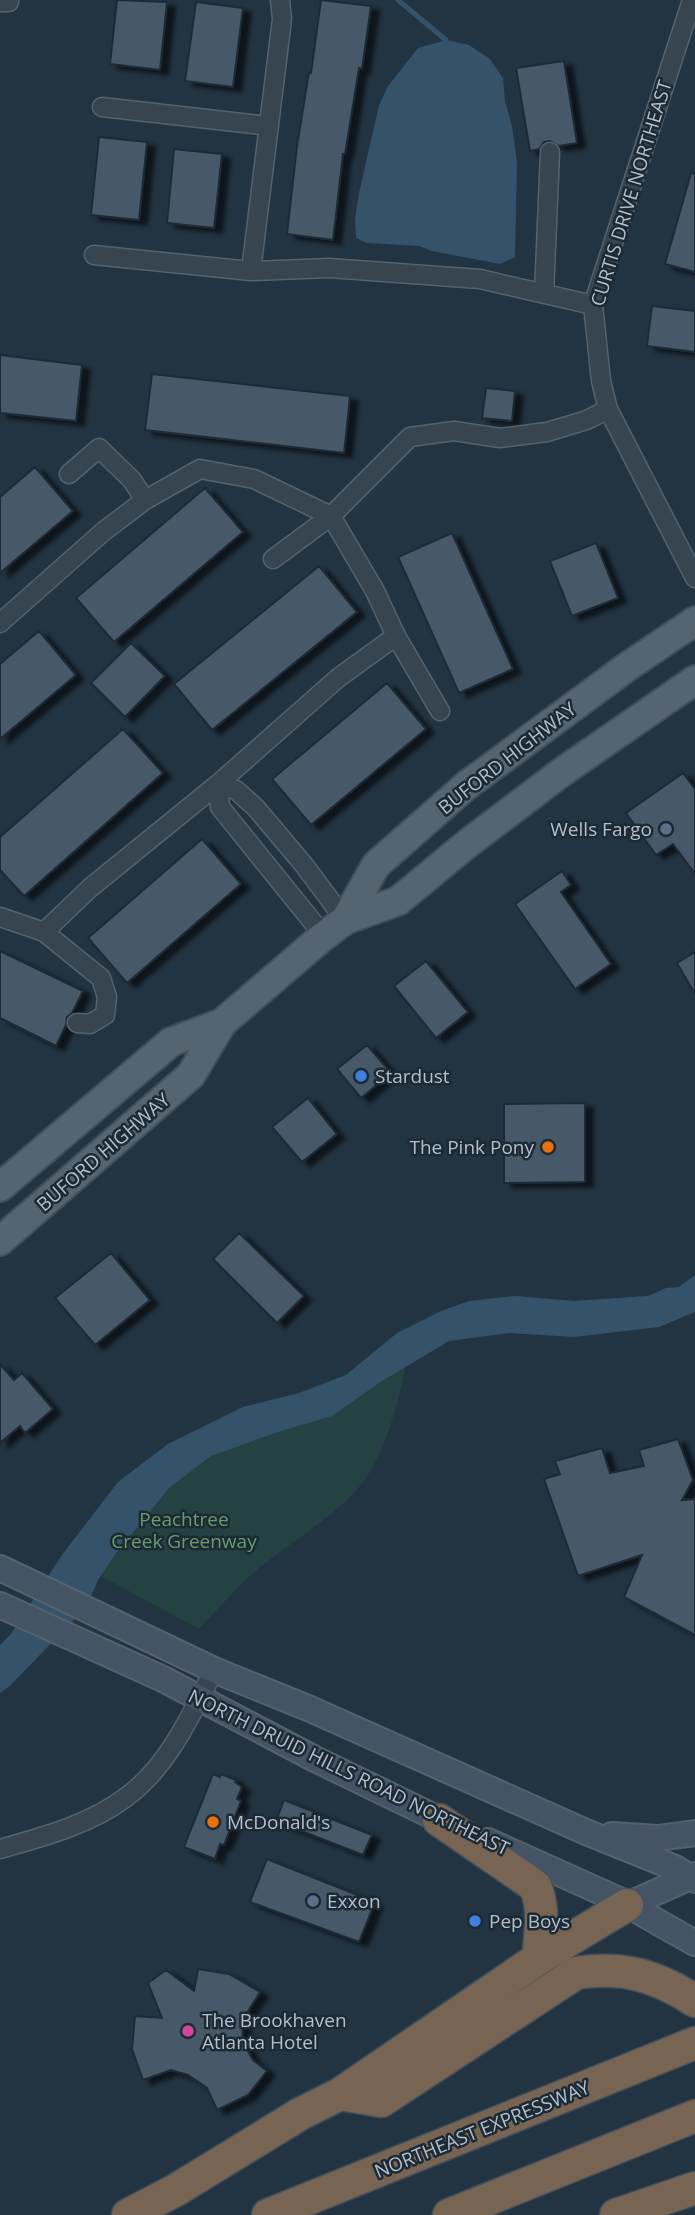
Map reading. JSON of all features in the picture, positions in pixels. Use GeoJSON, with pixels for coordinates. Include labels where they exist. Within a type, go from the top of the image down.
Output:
{"type":"FeatureCollection","features":[{"type":"Feature","properties":{"kind":"highway"},"geometry":{"type":"LineString","coordinates":[[439,1819],[535,1886],[541,1899],[543,1924],[539,1940],[539,1958]]}},
{"type":"Feature","properties":{"kind":"highway"},"geometry":{"type":"LineString","coordinates":[[128,2215],[176,2190],[300,2114],[340,2094],[539,1958],[627,1906]]}},
{"type":"Feature","properties":{"kind":"highway"},"geometry":{"type":"LineString","coordinates":[[340,2094],[381,2101],[576,1973],[604,1969],[632,1973],[688,1996]]}},
{"type":"Feature","properties":{"kind":"highway","name":"NORTHEAST EXPRESSWAY"},"geometry":{"type":"LineString","coordinates":[[268,2215],[695,2043]]}},
{"type":"Feature","properties":{"kind":"highway"},"geometry":{"type":"LineString","coordinates":[[449,2215],[695,2116]]}},
{"type":"Feature","properties":{"kind":"highway"},"geometry":{"type":"LineString","coordinates":[[616,2215],[695,2188]]}},
{"type":"Feature","properties":{"kind":"main road","name":"BUFORD HIGHWAY"},"geometry":{"type":"LineString","coordinates":[[335,928],[376,865],[467,785],[627,667],[695,621]]}},
{"type":"Feature","properties":{"kind":"main road","name":"BUFORD HIGHWAY"},"geometry":{"type":"LineString","coordinates":[[0,1241],[191,1075],[222,1023],[335,928],[398,901],[467,844],[562,772],[695,680]]}},
{"type":"Feature","properties":{"kind":"main road","name":"BUFORD HIGHWAY"},"geometry":{"type":"LineString","coordinates":[[0,1187],[171,1042],[222,1023]]}},
{"type":"Feature","properties":{"kind":"main road","name":"NORTH DRUID HILLS ROAD NORTHEAST"},"geometry":{"type":"LineString","coordinates":[[0,1568],[214,1670],[308,1708],[693,1877]]}},
{"type":"Feature","properties":{"kind":"main road","name":"NORTH DRUID HILLS ROAD NORTHEAST"},"geometry":{"type":"LineString","coordinates":[[0,1605],[163,1679],[199,1700],[439,1819],[619,1900],[695,1942]]}},
{"type":"Feature","properties":{"kind":"main road"},"geometry":{"type":"LineString","coordinates":[[586,1832],[658,1838],[695,1833]]}},
{"type":"Feature","properties":{"kind":"main road"},"geometry":{"type":"LineString","coordinates":[[627,1906],[693,1877]]}},
{"type":"Feature","properties":{"kind":"street"},"geometry":{"type":"LineString","coordinates":[[251,271],[282,19],[280,0]]}},
{"type":"Feature","properties":{"kind":"street","name":"CURTIS DRIVE NORTHEAST"},"geometry":{"type":"LineString","coordinates":[[691,10],[593,305],[601,381],[608,409],[695,578]]}},
{"type":"Feature","properties":{"kind":"street"},"geometry":{"type":"LineString","coordinates":[[102,107],[269,126]]}},
{"type":"Feature","properties":{"kind":"street"},"geometry":{"type":"LineString","coordinates":[[544,294],[550,152]]}},
{"type":"Feature","properties":{"kind":"street"},"geometry":{"type":"LineString","coordinates":[[94,255],[251,271],[330,268],[480,279],[593,305]]}},
{"type":"Feature","properties":{"kind":"street"},"geometry":{"type":"LineString","coordinates":[[273,559],[331,516],[410,437],[454,431],[500,438],[547,432],[587,420],[608,409]]}},
{"type":"Feature","properties":{"kind":"street"},"geometry":{"type":"LineString","coordinates":[[69,474],[99,448],[132,480],[145,500]]}},
{"type":"Feature","properties":{"kind":"street"},"geometry":{"type":"LineString","coordinates":[[0,624],[104,531],[145,500],[200,469],[254,478],[331,516],[440,711]]}},
{"type":"Feature","properties":{"kind":"street"},"geometry":{"type":"LineString","coordinates":[[44,932],[90,888],[218,784],[338,678],[396,636]]}},
{"type":"Feature","properties":{"kind":"street"},"geometry":{"type":"LineString","coordinates":[[218,784],[236,790],[256,829],[335,928]]}},
{"type":"Feature","properties":{"kind":"street"},"geometry":{"type":"LineString","coordinates":[[218,784],[220,807],[256,829],[335,928]]}},
{"type":"Feature","properties":{"kind":"street"},"geometry":{"type":"LineString","coordinates":[[0,917],[44,932],[101,978],[107,997],[104,1015],[90,1024],[78,1023]]}},
{"type":"Feature","properties":{"kind":"street"},"geometry":{"type":"LineString","coordinates":[[0,1849],[58,1831],[96,1815],[126,1798],[149,1776],[174,1744],[214,1670]]}},
{"type":"Feature","properties":{"kind":"green space","name":"Peachtree Creek Greenway"},"geometry":{"type":"Polygon","coordinates":[[[695,1275],[695,1290],[409,1346],[394,1415],[381,1450],[366,1478],[327,1517],[251,1575],[199,1629],[62,1555],[118,1482],[168,1444],[243,1407],[299,1393],[346,1375],[397,1333],[441,1311],[475,1301],[515,1296],[574,1301],[648,1296],[679,1287],[695,1275]]]}},
{"type":"Feature","properties":{"kind":"water"},"geometry":{"type":"Polygon","coordinates":[[[446,40],[469,45],[490,59],[503,78],[517,162],[515,257],[500,264],[419,246],[367,243],[356,238],[355,219],[359,193],[379,105],[388,86],[418,48],[446,40]]]}},
{"type":"Feature","properties":{"kind":"water"},"geometry":{"type":"Polygon","coordinates":[[[695,1275],[695,1312],[659,1327],[574,1337],[509,1333],[449,1341],[382,1381],[332,1416],[211,1456],[169,1488],[114,1556],[98,1580],[87,1606],[10,1686],[0,1693],[0,1645],[10,1635],[62,1555],[118,1482],[168,1444],[243,1407],[299,1393],[346,1375],[397,1333],[441,1311],[469,1301],[515,1296],[574,1301],[648,1296],[666,1288],[679,1287],[695,1275]]]}},
{"type":"Feature","properties":{"kind":"building"},"geometry":{"type":"Polygon","coordinates":[[[117,0],[167,2],[160,70],[110,64],[117,0]]]}},
{"type":"Feature","properties":{"kind":"building"},"geometry":{"type":"Polygon","coordinates":[[[321,0],[371,6],[362,69],[359,68],[343,154],[333,240],[287,234],[297,146],[321,0]]]}},
{"type":"Feature","properties":{"kind":"building"},"geometry":{"type":"Polygon","coordinates":[[[196,2],[243,8],[233,87],[185,81],[196,2]]]}},
{"type":"Feature","properties":{"kind":"building"},"geometry":{"type":"Polygon","coordinates":[[[564,61],[577,143],[559,146],[550,141],[544,142],[539,149],[530,151],[516,68],[564,61]]]}},
{"type":"Feature","properties":{"kind":"building"},"geometry":{"type":"Polygon","coordinates":[[[99,137],[147,142],[139,220],[91,215],[99,137]]]}},
{"type":"Feature","properties":{"kind":"building"},"geometry":{"type":"Polygon","coordinates":[[[174,149],[222,154],[214,228],[167,223],[174,149]]]}},
{"type":"Feature","properties":{"kind":"building"},"geometry":{"type":"Polygon","coordinates":[[[691,173],[695,174],[695,272],[665,264],[691,173]]]}},
{"type":"Feature","properties":{"kind":"building"},"geometry":{"type":"Polygon","coordinates":[[[652,306],[695,311],[695,352],[647,346],[652,306]]]}},
{"type":"Feature","properties":{"kind":"building"},"geometry":{"type":"Polygon","coordinates":[[[0,355],[82,365],[76,421],[0,413],[0,355]]]}},
{"type":"Feature","properties":{"kind":"building"},"geometry":{"type":"Polygon","coordinates":[[[152,374],[350,396],[344,453],[145,430],[152,374]]]}},
{"type":"Feature","properties":{"kind":"building"},"geometry":{"type":"Polygon","coordinates":[[[486,388],[515,391],[512,421],[482,418],[486,388]]]}},
{"type":"Feature","properties":{"kind":"building"},"geometry":{"type":"Polygon","coordinates":[[[35,467],[73,511],[0,573],[0,497],[35,467]]]}},
{"type":"Feature","properties":{"kind":"building"},"geometry":{"type":"Polygon","coordinates":[[[205,488],[243,532],[114,642],[76,598],[205,488]]]}},
{"type":"Feature","properties":{"kind":"building"},"geometry":{"type":"Polygon","coordinates":[[[452,533],[513,669],[459,693],[398,557],[452,533]]]}},
{"type":"Feature","properties":{"kind":"building"},"geometry":{"type":"Polygon","coordinates":[[[596,543],[618,598],[572,616],[550,561],[596,543]]]}},
{"type":"Feature","properties":{"kind":"building"},"geometry":{"type":"Polygon","coordinates":[[[319,566],[357,612],[212,730],[174,684],[319,566]]]}},
{"type":"Feature","properties":{"kind":"building"},"geometry":{"type":"Polygon","coordinates":[[[39,631],[76,675],[0,739],[0,664],[39,631]]]}},
{"type":"Feature","properties":{"kind":"building"},"geometry":{"type":"Polygon","coordinates":[[[131,643],[165,676],[125,717],[91,683],[131,643]]]}},
{"type":"Feature","properties":{"kind":"building"},"geometry":{"type":"Polygon","coordinates":[[[387,683],[426,729],[311,825],[272,779],[387,683]]]}},
{"type":"Feature","properties":{"kind":"building"},"geometry":{"type":"Polygon","coordinates":[[[123,729],[163,773],[24,896],[0,870],[0,837],[123,729]]]}},
{"type":"Feature","properties":{"kind":"building","name":"Wells Fargo"},"geometry":{"type":"Polygon","coordinates":[[[683,773],[695,789],[695,874],[673,844],[656,855],[626,813],[683,773]]]}},
{"type":"Feature","properties":{"kind":"building"},"geometry":{"type":"Polygon","coordinates":[[[202,839],[241,884],[127,983],[88,938],[202,839]]]}},
{"type":"Feature","properties":{"kind":"building"},"geometry":{"type":"Polygon","coordinates":[[[562,871],[571,885],[561,892],[611,964],[575,989],[515,904],[562,871]]]}},
{"type":"Feature","properties":{"kind":"building"},"geometry":{"type":"Polygon","coordinates":[[[0,951],[83,991],[72,1013],[67,1017],[56,1046],[0,1018],[0,951]]]}},
{"type":"Feature","properties":{"kind":"building"},"geometry":{"type":"Polygon","coordinates":[[[695,952],[695,994],[677,963],[695,952]]]}},
{"type":"Feature","properties":{"kind":"building"},"geometry":{"type":"Polygon","coordinates":[[[426,961],[468,1012],[436,1038],[394,986],[426,961]]]}},
{"type":"Feature","properties":{"kind":"building"},"geometry":{"type":"Polygon","coordinates":[[[367,1045],[391,1073],[361,1098],[337,1069],[367,1045]]]}},
{"type":"Feature","properties":{"kind":"building"},"geometry":{"type":"Polygon","coordinates":[[[308,1098],[337,1134],[302,1162],[272,1127],[308,1098]]]}},
{"type":"Feature","properties":{"kind":"building"},"geometry":{"type":"Polygon","coordinates":[[[585,1103],[585,1182],[504,1183],[504,1104],[585,1103]]]}},
{"type":"Feature","properties":{"kind":"building"},"geometry":{"type":"Polygon","coordinates":[[[239,1233],[304,1296],[277,1323],[213,1259],[239,1233]]]}},
{"type":"Feature","properties":{"kind":"building"},"geometry":{"type":"Polygon","coordinates":[[[111,1253],[150,1300],[95,1345],[55,1298],[111,1253]]]}},
{"type":"Feature","properties":{"kind":"building"},"geometry":{"type":"Polygon","coordinates":[[[0,1364],[14,1380],[22,1373],[53,1409],[25,1433],[20,1426],[0,1443],[0,1364]]]}},
{"type":"Feature","properties":{"kind":"building"},"geometry":{"type":"Polygon","coordinates":[[[678,1439],[693,1480],[682,1500],[695,1499],[695,1635],[624,1597],[642,1555],[578,1576],[544,1479],[560,1474],[555,1461],[602,1448],[610,1473],[644,1466],[639,1450],[678,1439]]]}},
{"type":"Feature","properties":{"kind":"building","name":"McDonald's"},"geometry":{"type":"Polygon","coordinates":[[[213,1774],[236,1780],[242,1787],[237,1799],[241,1801],[224,1845],[220,1844],[215,1859],[184,1847],[213,1774]]]}},
{"type":"Feature","properties":{"kind":"building"},"geometry":{"type":"Polygon","coordinates":[[[284,1800],[372,1835],[363,1855],[276,1821],[284,1800]]]}},
{"type":"Feature","properties":{"kind":"building"},"geometry":{"type":"Polygon","coordinates":[[[267,1859],[375,1902],[359,1942],[250,1902],[267,1859]]]}},
{"type":"Feature","properties":{"kind":"building","name":"The Brookhaven Atlanta Hotel"},"geometry":{"type":"Polygon","coordinates":[[[198,1969],[229,1974],[260,1992],[242,2021],[243,2042],[253,2060],[267,2071],[248,2095],[217,2110],[207,2088],[188,2075],[171,2070],[143,2080],[132,2049],[135,2016],[162,2018],[148,1983],[166,1970],[194,1991],[198,1969]]]}},
{"type":"Feature","properties":{"kind":"waterway"},"geometry":{"type":"LineString","coordinates":[[398,0],[446,40]]}},
{"type":"Feature","properties":{"kind":"place","name":"Wells Fargo"},"geometry":{"type":"Point","coordinates":[666,829]}},
{"type":"Feature","properties":{"kind":"place","name":"Stardust"},"geometry":{"type":"Point","coordinates":[361,1076]}},
{"type":"Feature","properties":{"kind":"place","name":"The Pink Pony"},"geometry":{"type":"Point","coordinates":[548,1147]}},
{"type":"Feature","properties":{"kind":"place","name":"McDonald's"},"geometry":{"type":"Point","coordinates":[213,1822]}},
{"type":"Feature","properties":{"kind":"place","name":"Exxon"},"geometry":{"type":"Point","coordinates":[313,1901]}},
{"type":"Feature","properties":{"kind":"place","name":"Pep Boys"},"geometry":{"type":"Point","coordinates":[475,1921]}},
{"type":"Feature","properties":{"kind":"place","name":"The Brookhaven Atlanta Hotel"},"geometry":{"type":"Point","coordinates":[188,2031]}}]}
